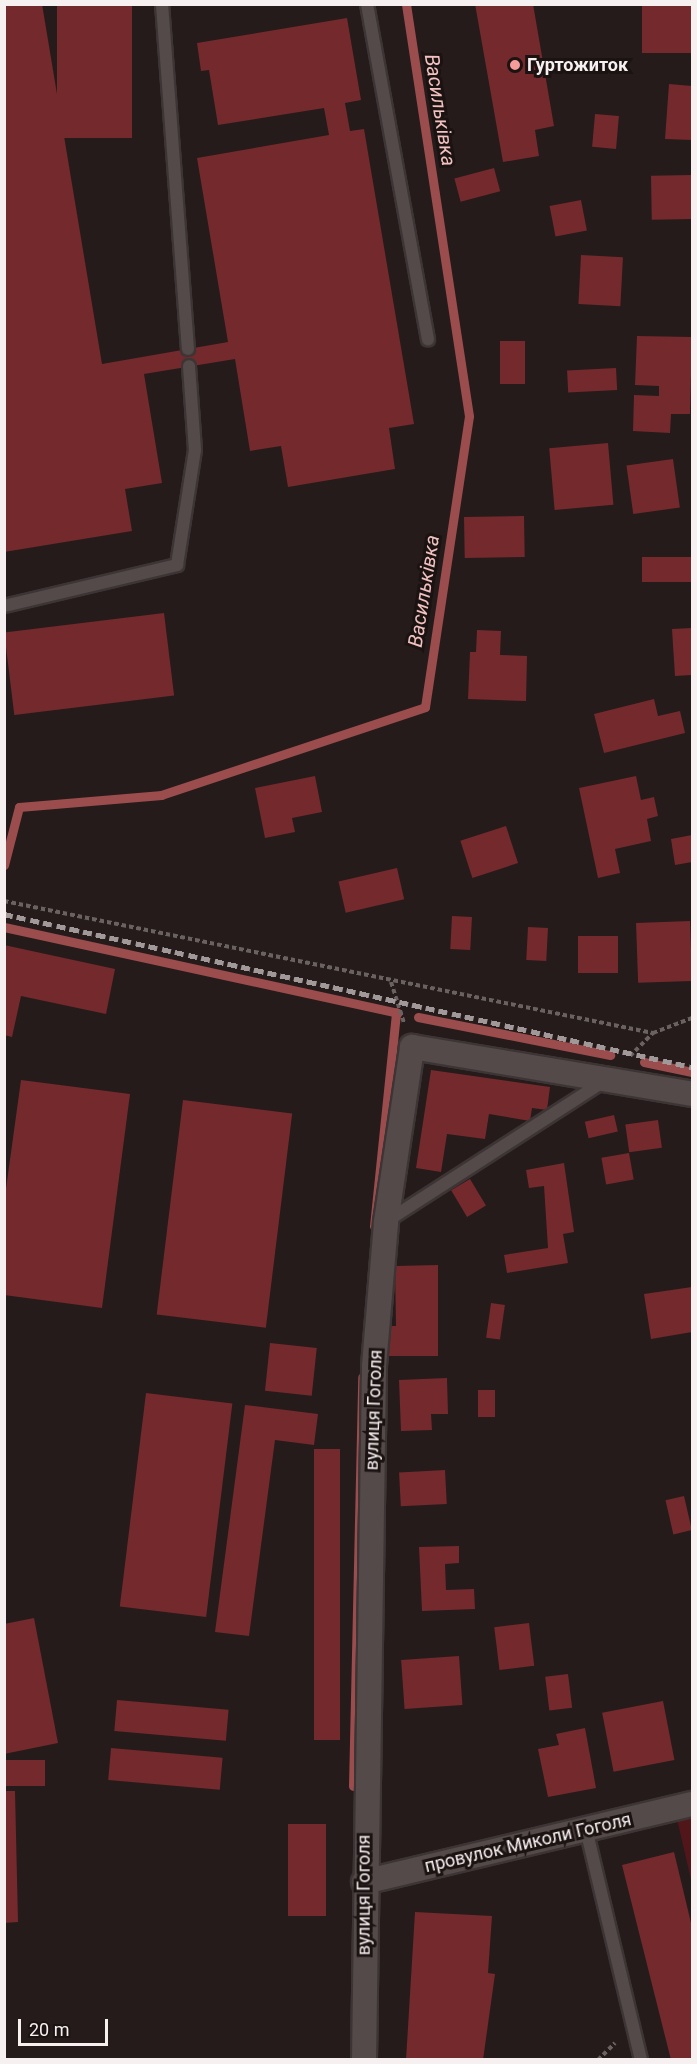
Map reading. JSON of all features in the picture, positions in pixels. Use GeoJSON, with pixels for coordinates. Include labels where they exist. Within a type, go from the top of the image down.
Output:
{"type":"FeatureCollection","features":[{"type":"Feature","properties":{"kind":"street"},"geometry":{"type":"LineString","coordinates":[[412,1047],[693,1094]]}},
{"type":"Feature","properties":{"kind":"street","name":"вулиця Гоголя"},"geometry":{"type":"LineString","coordinates":[[364,2060],[364,1882],[374,1366],[386,1222],[412,1047]]}},
{"type":"Feature","properties":{"kind":"street","name":"провулок Миколи Гоголя"},"geometry":{"type":"LineString","coordinates":[[364,1882],[693,1804]]}},
{"type":"Feature","properties":{"kind":"lane"},"geometry":{"type":"LineString","coordinates":[[162,4],[188,349]]}},
{"type":"Feature","properties":{"kind":"lane"},"geometry":{"type":"LineString","coordinates":[[367,4],[428,339]]}},
{"type":"Feature","properties":{"kind":"lane"},"geometry":{"type":"LineString","coordinates":[[4,606],[177,565],[195,450],[189,366]]}},
{"type":"Feature","properties":{"kind":"lane"},"geometry":{"type":"LineString","coordinates":[[386,1222],[606,1079]]}},
{"type":"Feature","properties":{"kind":"lane"},"geometry":{"type":"LineString","coordinates":[[585,1829],[641,2060]]}},
{"type":"Feature","properties":{"kind":"path"},"geometry":{"type":"LineString","coordinates":[[4,901],[653,1033]]}},
{"type":"Feature","properties":{"kind":"path"},"geometry":{"type":"LineString","coordinates":[[391,981],[412,1047]]}},
{"type":"Feature","properties":{"kind":"path"},"geometry":{"type":"LineString","coordinates":[[606,1079],[653,1033],[693,1018]]}},
{"type":"Feature","properties":{"kind":"shaded area"},"geometry":{"type":"Polygon","coordinates":[[[692,1815],[692,1884],[677,1819],[692,1815]]]}},
{"type":"Feature","properties":{"kind":"building"},"geometry":{"type":"Polygon","coordinates":[[[4,4],[42,4],[102,364],[228,342],[197,158],[329,135],[324,108],[218,125],[209,70],[201,71],[197,43],[347,18],[361,100],[345,103],[350,131],[364,129],[414,424],[389,428],[395,469],[288,487],[281,446],[250,451],[235,359],[144,374],[162,483],[125,489],[132,531],[4,552],[4,4]]]}},
{"type":"Feature","properties":{"kind":"building"},"geometry":{"type":"Polygon","coordinates":[[[57,4],[132,4],[132,138],[57,138],[57,4]]]}},
{"type":"Feature","properties":{"kind":"building","name":"Гуртожиток"},"geometry":{"type":"Polygon","coordinates":[[[475,4],[533,4],[554,126],[535,130],[539,156],[503,162],[475,4]]]}},
{"type":"Feature","properties":{"kind":"building"},"geometry":{"type":"Polygon","coordinates":[[[642,4],[692,4],[692,53],[642,53],[642,4]]]}},
{"type":"Feature","properties":{"kind":"building"},"geometry":{"type":"Polygon","coordinates":[[[669,84],[692,86],[692,140],[665,139],[669,84]]]}},
{"type":"Feature","properties":{"kind":"building"},"geometry":{"type":"Polygon","coordinates":[[[595,114],[619,116],[616,149],[592,147],[595,114]]]}},
{"type":"Feature","properties":{"kind":"building"},"geometry":{"type":"Polygon","coordinates":[[[494,168],[500,191],[461,202],[454,179],[494,168]]]}},
{"type":"Feature","properties":{"kind":"building"},"geometry":{"type":"Polygon","coordinates":[[[691,175],[692,219],[652,220],[651,176],[691,175]]]}},
{"type":"Feature","properties":{"kind":"building"},"geometry":{"type":"Polygon","coordinates":[[[581,200],[587,230],[556,237],[550,206],[581,200]]]}},
{"type":"Feature","properties":{"kind":"building"},"geometry":{"type":"Polygon","coordinates":[[[581,255],[623,257],[620,306],[578,304],[581,255]]]}},
{"type":"Feature","properties":{"kind":"building"},"geometry":{"type":"Polygon","coordinates":[[[637,336],[692,337],[690,414],[671,414],[670,433],[633,431],[634,395],[659,396],[659,386],[635,385],[637,336]]]}},
{"type":"Feature","properties":{"kind":"building"},"geometry":{"type":"Polygon","coordinates":[[[500,341],[525,341],[525,384],[500,384],[500,341]]]}},
{"type":"Feature","properties":{"kind":"building"},"geometry":{"type":"Polygon","coordinates":[[[616,368],[617,390],[568,393],[567,371],[616,368]]]}},
{"type":"Feature","properties":{"kind":"building"},"geometry":{"type":"Polygon","coordinates":[[[608,443],[613,505],[555,510],[549,448],[608,443]]]}},
{"type":"Feature","properties":{"kind":"building"},"geometry":{"type":"Polygon","coordinates":[[[673,459],[680,508],[633,514],[626,466],[673,459]]]}},
{"type":"Feature","properties":{"kind":"building"},"geometry":{"type":"Polygon","coordinates":[[[524,516],[525,557],[465,558],[464,517],[524,516]]]}},
{"type":"Feature","properties":{"kind":"building"},"geometry":{"type":"Polygon","coordinates":[[[642,557],[692,557],[692,582],[642,582],[642,557]]]}},
{"type":"Feature","properties":{"kind":"building"},"geometry":{"type":"Polygon","coordinates":[[[164,613],[174,695],[14,715],[4,633],[164,613]]]}},
{"type":"Feature","properties":{"kind":"building"},"geometry":{"type":"Polygon","coordinates":[[[692,628],[692,675],[675,676],[672,629],[692,628]]]}},
{"type":"Feature","properties":{"kind":"building"},"geometry":{"type":"Polygon","coordinates":[[[477,630],[501,631],[500,655],[527,656],[526,701],[468,699],[470,652],[476,652],[477,630]]]}},
{"type":"Feature","properties":{"kind":"building"},"geometry":{"type":"Polygon","coordinates":[[[654,699],[658,716],[680,711],[685,733],[604,753],[594,714],[654,699]]]}},
{"type":"Feature","properties":{"kind":"building"},"geometry":{"type":"Polygon","coordinates":[[[315,776],[322,812],[292,818],[295,832],[265,838],[255,788],[315,776]]]}},
{"type":"Feature","properties":{"kind":"building"},"geometry":{"type":"Polygon","coordinates":[[[636,776],[641,800],[654,797],[658,816],[647,819],[651,841],[615,849],[620,873],[598,878],[579,788],[636,776]]]}},
{"type":"Feature","properties":{"kind":"building"},"geometry":{"type":"Polygon","coordinates":[[[506,826],[518,863],[472,878],[460,841],[506,826]]]}},
{"type":"Feature","properties":{"kind":"building"},"geometry":{"type":"Polygon","coordinates":[[[692,835],[692,862],[675,865],[671,839],[692,835]]]}},
{"type":"Feature","properties":{"kind":"building"},"geometry":{"type":"Polygon","coordinates":[[[397,868],[404,899],[346,913],[339,881],[397,868]]]}},
{"type":"Feature","properties":{"kind":"building"},"geometry":{"type":"Polygon","coordinates":[[[452,916],[472,917],[470,950],[450,949],[452,916]]]}},
{"type":"Feature","properties":{"kind":"building"},"geometry":{"type":"Polygon","coordinates":[[[690,921],[692,981],[638,983],[636,923],[690,921]]]}},
{"type":"Feature","properties":{"kind":"building"},"geometry":{"type":"Polygon","coordinates":[[[528,927],[548,928],[546,961],[526,960],[528,927]]]}},
{"type":"Feature","properties":{"kind":"building"},"geometry":{"type":"Polygon","coordinates":[[[578,936],[618,936],[618,973],[578,973],[578,936]]]}},
{"type":"Feature","properties":{"kind":"building"},"geometry":{"type":"Polygon","coordinates":[[[4,945],[115,969],[106,1014],[21,996],[12,1037],[4,1035],[4,945]]]}},
{"type":"Feature","properties":{"kind":"building"},"geometry":{"type":"Polygon","coordinates":[[[431,1070],[550,1087],[547,1110],[532,1108],[530,1121],[489,1114],[485,1139],[447,1134],[441,1172],[416,1168],[431,1070]]]}},
{"type":"Feature","properties":{"kind":"building"},"geometry":{"type":"Polygon","coordinates":[[[21,1080],[130,1094],[102,1308],[4,1295],[4,1203],[21,1080]]]}},
{"type":"Feature","properties":{"kind":"building"},"geometry":{"type":"Polygon","coordinates":[[[183,1100],[292,1113],[266,1328],[157,1314],[183,1100]]]}},
{"type":"Feature","properties":{"kind":"building"},"geometry":{"type":"Polygon","coordinates":[[[614,1115],[618,1132],[589,1138],[585,1122],[614,1115]]]}},
{"type":"Feature","properties":{"kind":"building"},"geometry":{"type":"Polygon","coordinates":[[[658,1120],[662,1148],[629,1152],[625,1125],[658,1120]]]}},
{"type":"Feature","properties":{"kind":"building"},"geometry":{"type":"Polygon","coordinates":[[[629,1153],[634,1180],[606,1184],[601,1158],[629,1153]]]}},
{"type":"Feature","properties":{"kind":"building"},"geometry":{"type":"Polygon","coordinates":[[[564,1163],[574,1232],[563,1234],[568,1263],[507,1273],[504,1255],[548,1248],[544,1186],[529,1188],[526,1170],[564,1163]]]}},
{"type":"Feature","properties":{"kind":"building"},"geometry":{"type":"Polygon","coordinates":[[[470,1179],[486,1206],[467,1217],[451,1190],[470,1179]]]}},
{"type":"Feature","properties":{"kind":"building"},"geometry":{"type":"Polygon","coordinates":[[[438,1265],[438,1356],[383,1356],[383,1326],[396,1326],[395,1266],[438,1265]]]}},
{"type":"Feature","properties":{"kind":"building"},"geometry":{"type":"Polygon","coordinates":[[[692,1287],[692,1332],[651,1339],[644,1294],[692,1287]]]}},
{"type":"Feature","properties":{"kind":"building"},"geometry":{"type":"Polygon","coordinates":[[[491,1303],[505,1305],[500,1340],[486,1338],[491,1303]]]}},
{"type":"Feature","properties":{"kind":"building"},"geometry":{"type":"Polygon","coordinates":[[[270,1343],[317,1348],[312,1396],[265,1391],[270,1343]]]}},
{"type":"Feature","properties":{"kind":"building"},"geometry":{"type":"Polygon","coordinates":[[[447,1378],[448,1414],[431,1414],[432,1430],[401,1431],[399,1380],[447,1378]]]}},
{"type":"Feature","properties":{"kind":"building"},"geometry":{"type":"Polygon","coordinates":[[[478,1390],[495,1390],[495,1417],[478,1417],[478,1390]]]}},
{"type":"Feature","properties":{"kind":"building"},"geometry":{"type":"Polygon","coordinates":[[[146,1393],[232,1404],[206,1617],[120,1606],[146,1393]]]}},
{"type":"Feature","properties":{"kind":"building"},"geometry":{"type":"Polygon","coordinates":[[[245,1405],[318,1414],[314,1445],[275,1440],[249,1636],[215,1632],[245,1405]]]}},
{"type":"Feature","properties":{"kind":"building"},"geometry":{"type":"Polygon","coordinates":[[[314,1449],[340,1449],[340,1740],[314,1740],[314,1449]]]}},
{"type":"Feature","properties":{"kind":"building"},"geometry":{"type":"Polygon","coordinates":[[[445,1470],[447,1504],[401,1506],[399,1472],[445,1470]]]}},
{"type":"Feature","properties":{"kind":"building"},"geometry":{"type":"Polygon","coordinates":[[[684,1496],[692,1530],[673,1534],[665,1500],[684,1496]]]}},
{"type":"Feature","properties":{"kind":"building"},"geometry":{"type":"Polygon","coordinates":[[[459,1546],[459,1563],[445,1564],[446,1590],[474,1589],[475,1609],[422,1611],[419,1547],[459,1546]]]}},
{"type":"Feature","properties":{"kind":"building"},"geometry":{"type":"Polygon","coordinates":[[[34,1618],[58,1743],[4,1754],[4,1624],[34,1618]]]}},
{"type":"Feature","properties":{"kind":"building"},"geometry":{"type":"Polygon","coordinates":[[[529,1623],[534,1666],[500,1670],[494,1627],[529,1623]]]}},
{"type":"Feature","properties":{"kind":"building"},"geometry":{"type":"Polygon","coordinates":[[[459,1656],[462,1705],[405,1709],[401,1660],[459,1656]]]}},
{"type":"Feature","properties":{"kind":"building"},"geometry":{"type":"Polygon","coordinates":[[[568,1674],[572,1708],[549,1711],[545,1677],[568,1674]]]}},
{"type":"Feature","properties":{"kind":"building"},"geometry":{"type":"Polygon","coordinates":[[[117,1700],[229,1710],[226,1741],[114,1731],[117,1700]]]}},
{"type":"Feature","properties":{"kind":"building"},"geometry":{"type":"Polygon","coordinates":[[[663,1701],[674,1760],[614,1772],[602,1713],[663,1701]]]}},
{"type":"Feature","properties":{"kind":"building"},"geometry":{"type":"Polygon","coordinates":[[[585,1728],[596,1788],[548,1797],[538,1749],[559,1745],[556,1734],[585,1728]]]}},
{"type":"Feature","properties":{"kind":"building"},"geometry":{"type":"Polygon","coordinates":[[[111,1748],[223,1758],[220,1790],[108,1780],[111,1748]]]}},
{"type":"Feature","properties":{"kind":"building"},"geometry":{"type":"Polygon","coordinates":[[[4,1760],[45,1760],[45,1786],[4,1786],[4,1760]]]}},
{"type":"Feature","properties":{"kind":"building"},"geometry":{"type":"Polygon","coordinates":[[[4,1791],[15,1791],[18,1922],[4,1923],[4,1791]]]}},
{"type":"Feature","properties":{"kind":"building"},"geometry":{"type":"Polygon","coordinates":[[[288,1824],[326,1824],[326,1916],[288,1916],[288,1824]]]}},
{"type":"Feature","properties":{"kind":"building"},"geometry":{"type":"Polygon","coordinates":[[[674,1852],[692,1927],[692,2060],[671,2060],[622,1865],[674,1852]]]}},
{"type":"Feature","properties":{"kind":"building"},"geometry":{"type":"Polygon","coordinates":[[[415,1912],[492,1916],[488,1973],[495,1974],[483,2060],[406,2060],[415,1912]]]}},
{"type":"Feature","properties":{"kind":"waterway","name":"Васильківка"},"geometry":{"type":"LineString","coordinates":[[4,865],[19,807],[161,795],[425,707],[469,416],[406,4]]}},
{"type":"Feature","properties":{"kind":"waterway"},"geometry":{"type":"LineString","coordinates":[[4,927],[398,1013]]}},
{"type":"Feature","properties":{"kind":"waterway"},"geometry":{"type":"LineString","coordinates":[[374,1226],[396,1012]]}},
{"type":"Feature","properties":{"kind":"waterway"},"geometry":{"type":"LineString","coordinates":[[418,1017],[610,1055]]}},
{"type":"Feature","properties":{"kind":"waterway"},"geometry":{"type":"LineString","coordinates":[[644,1062],[692,1072]]}},
{"type":"Feature","properties":{"kind":"waterway"},"geometry":{"type":"LineString","coordinates":[[353,1786],[362,1377]]}},
{"type":"Feature","properties":{"kind":"railway"},"geometry":{"type":"LineString","coordinates":[[4,914],[692,1067]]}},
{"type":"Feature","properties":{"kind":"place","name":"Гуртожиток"},"geometry":{"type":"Point","coordinates":[515,65]}}]}
